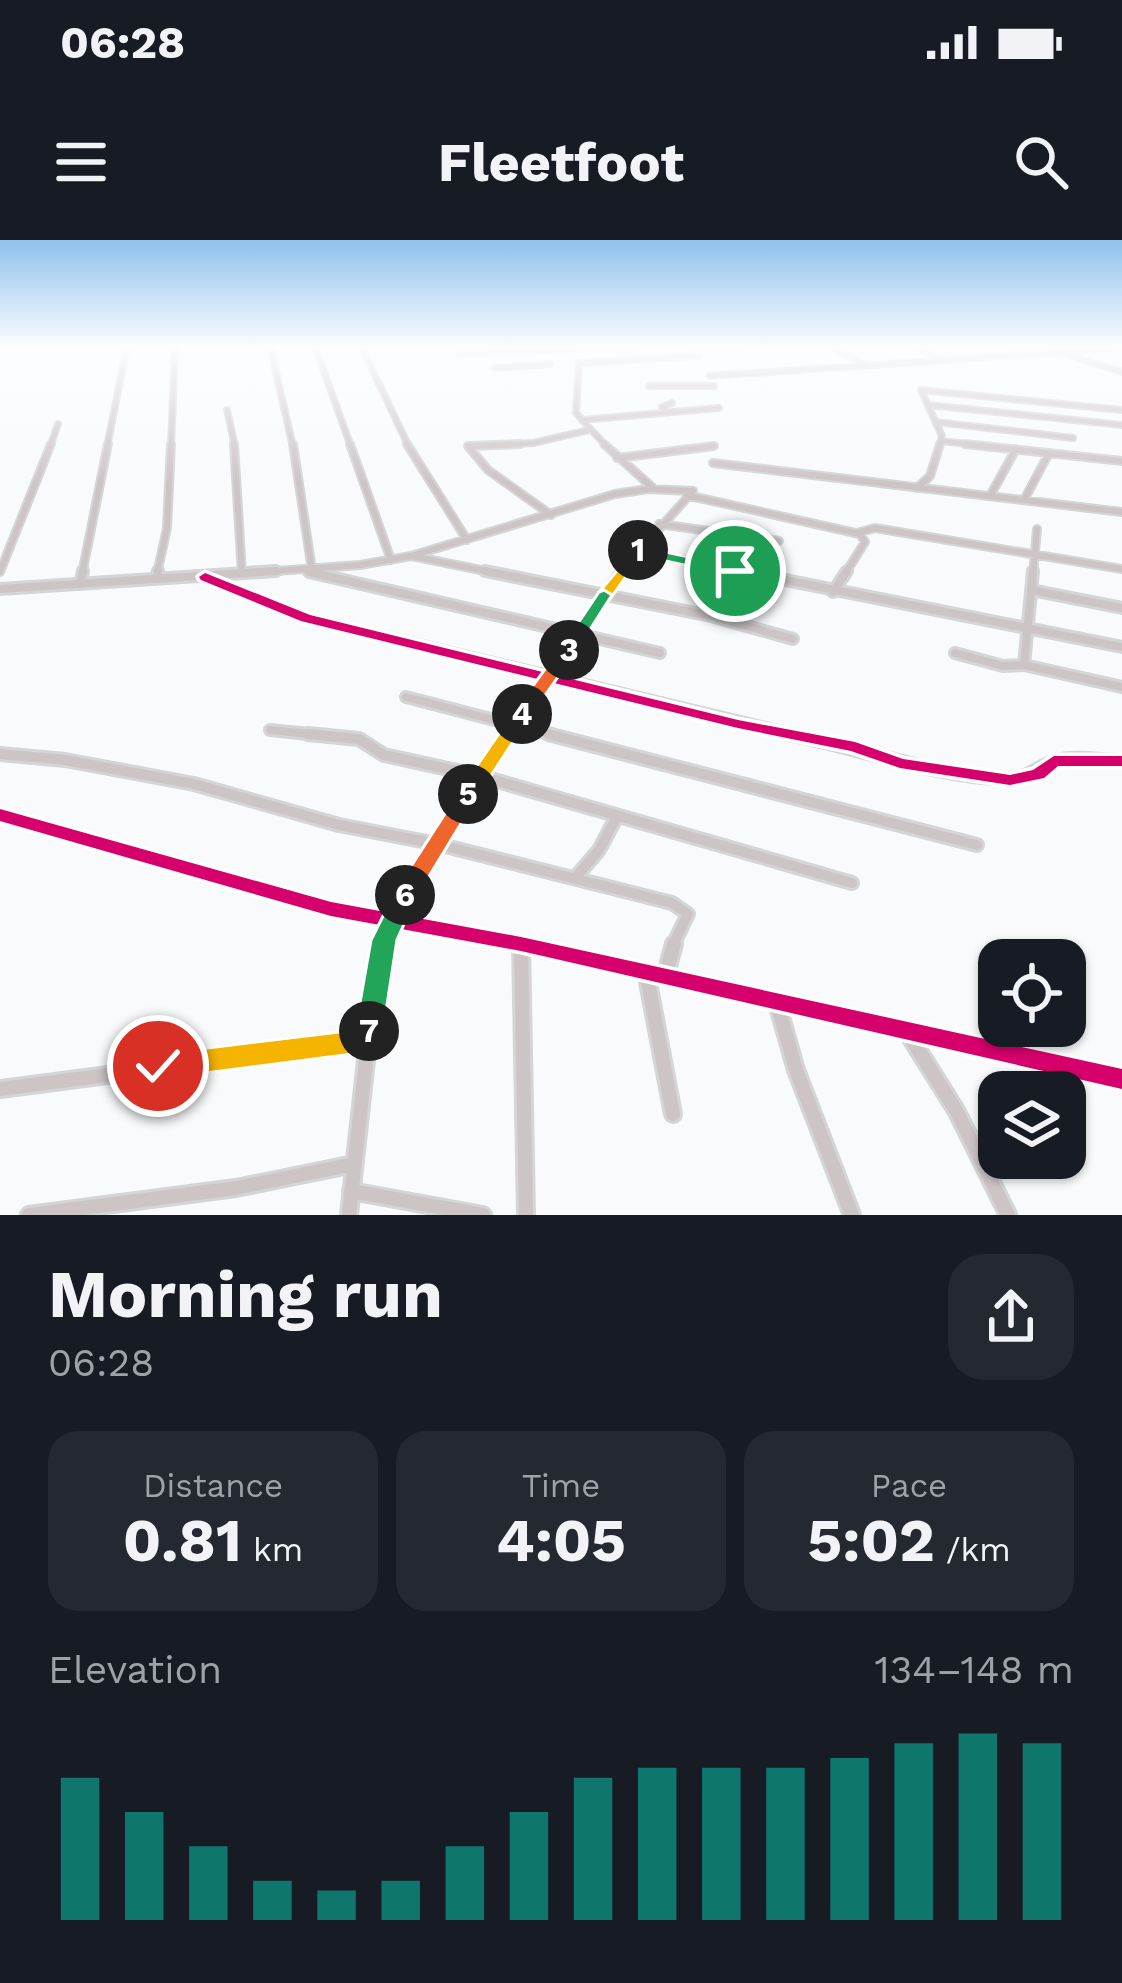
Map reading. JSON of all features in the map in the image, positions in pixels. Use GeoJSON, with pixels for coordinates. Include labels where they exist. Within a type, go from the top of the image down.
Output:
{"type":"FeatureCollection","features":[{"type":"Feature","properties":{"kind":"street"},"geometry":{"type":"LineString","coordinates":[[80,584],[118,392]]}},
{"type":"Feature","properties":{"kind":"street"},"geometry":{"type":"LineString","coordinates":[[156,579],[166,528],[173,392]]}},
{"type":"Feature","properties":{"kind":"street"},"geometry":{"type":"LineString","coordinates":[[281,392],[292,439],[308,570]]}},
{"type":"Feature","properties":{"kind":"street"},"geometry":{"type":"LineString","coordinates":[[331,392],[391,560]]}},
{"type":"Feature","properties":{"kind":"street"},"geometry":{"type":"LineString","coordinates":[[383,392],[410,449],[467,540]]}},
{"type":"Feature","properties":{"kind":"street"},"geometry":{"type":"LineString","coordinates":[[577,392],[576,413],[643,486]]}},
{"type":"Feature","properties":{"kind":"street"},"geometry":{"type":"LineString","coordinates":[[916,488],[931,476],[942,441],[920,392]]}},
{"type":"Feature","properties":{"kind":"street"},"geometry":{"type":"LineString","coordinates":[[934,392],[1122,410]]}},
{"type":"Feature","properties":{"kind":"street"},"geometry":{"type":"LineString","coordinates":[[668,413],[662,407],[672,403]]}},
{"type":"Feature","properties":{"kind":"street"},"geometry":{"type":"LineString","coordinates":[[928,405],[1122,425]]}},
{"type":"Feature","properties":{"kind":"street"},"geometry":{"type":"LineString","coordinates":[[582,420],[719,408]]}},
{"type":"Feature","properties":{"kind":"street"},"geometry":{"type":"LineString","coordinates":[[227,410],[235,446],[242,575]]}},
{"type":"Feature","properties":{"kind":"street"},"geometry":{"type":"LineString","coordinates":[[936,422],[1073,439]]}},
{"type":"Feature","properties":{"kind":"street"},"geometry":{"type":"LineString","coordinates":[[0,572],[11,554],[58,424]]}},
{"type":"Feature","properties":{"kind":"street"},"geometry":{"type":"LineString","coordinates":[[551,515],[488,470],[468,446],[533,443],[589,430]]}},
{"type":"Feature","properties":{"kind":"street"},"geometry":{"type":"LineString","coordinates":[[942,441],[1122,461]]}},
{"type":"Feature","properties":{"kind":"street"},"geometry":{"type":"LineString","coordinates":[[617,458],[714,446]]}},
{"type":"Feature","properties":{"kind":"street"},"geometry":{"type":"LineString","coordinates":[[990,496],[1016,449]]}},
{"type":"Feature","properties":{"kind":"street"},"geometry":{"type":"LineString","coordinates":[[1024,500],[1049,453]]}},
{"type":"Feature","properties":{"kind":"street"},"geometry":{"type":"LineString","coordinates":[[713,463],[1122,512]]}},
{"type":"Feature","properties":{"kind":"street"},"geometry":{"type":"LineString","coordinates":[[0,590],[308,570],[391,560],[643,486],[857,532],[875,528],[1122,569]]}},
{"type":"Feature","properties":{"kind":"street"},"geometry":{"type":"LineString","coordinates":[[349,1215],[376,970],[393,918],[514,724],[637,550],[693,491],[662,490]]}},
{"type":"Feature","properties":{"kind":"street"},"geometry":{"type":"LineString","coordinates":[[659,524],[779,541]]}},
{"type":"Feature","properties":{"kind":"street"},"geometry":{"type":"LineString","coordinates":[[1024,665],[1037,529]]}},
{"type":"Feature","properties":{"kind":"street"},"geometry":{"type":"LineString","coordinates":[[833,592],[865,542],[857,532]]}},
{"type":"Feature","properties":{"kind":"street"},"geometry":{"type":"LineString","coordinates":[[637,550],[1122,647]]}},
{"type":"Feature","properties":{"kind":"street"},"geometry":{"type":"LineString","coordinates":[[411,556],[711,616],[793,639]]}},
{"type":"Feature","properties":{"kind":"street"},"geometry":{"type":"LineString","coordinates":[[308,570],[660,653]]}},
{"type":"Feature","properties":{"kind":"street"},"geometry":{"type":"LineString","coordinates":[[205,577],[260,604],[306,618],[970,777],[1025,778],[1062,760],[1122,761]]}},
{"type":"Feature","properties":{"kind":"street"},"geometry":{"type":"LineString","coordinates":[[1031,590],[1122,608]]}},
{"type":"Feature","properties":{"kind":"street"},"geometry":{"type":"LineString","coordinates":[[955,653],[1122,687]]}},
{"type":"Feature","properties":{"kind":"street"},"geometry":{"type":"LineString","coordinates":[[406,698],[977,845]]}},
{"type":"Feature","properties":{"kind":"street"},"geometry":{"type":"LineString","coordinates":[[270,730],[359,740],[384,755],[480,776],[852,884]]}},
{"type":"Feature","properties":{"kind":"street"},"geometry":{"type":"LineString","coordinates":[[0,754],[134,771],[685,908],[686,920],[670,952],[665,977]]}},
{"type":"Feature","properties":{"kind":"street"},"geometry":{"type":"LineString","coordinates":[[0,827],[6,816],[331,909],[521,944],[1122,1078]]}},
{"type":"Feature","properties":{"kind":"street"},"geometry":{"type":"LineString","coordinates":[[575,878],[599,850],[616,818]]}},
{"type":"Feature","properties":{"kind":"street"},"geometry":{"type":"LineString","coordinates":[[521,944],[526,1215]]}},
{"type":"Feature","properties":{"kind":"street"},"geometry":{"type":"LineString","coordinates":[[646,972],[673,1114]]}},
{"type":"Feature","properties":{"kind":"street"},"geometry":{"type":"LineString","coordinates":[[776,1003],[796,1070],[852,1215]]}},
{"type":"Feature","properties":{"kind":"street"},"geometry":{"type":"LineString","coordinates":[[907,1032],[958,1112],[1008,1215]]}},
{"type":"Feature","properties":{"kind":"street"},"geometry":{"type":"LineString","coordinates":[[0,1089],[368,1041]]}},
{"type":"Feature","properties":{"kind":"street"},"geometry":{"type":"LineString","coordinates":[[29,1215],[236,1188],[354,1164]]}},
{"type":"Feature","properties":{"kind":"street"},"geometry":{"type":"LineString","coordinates":[[351,1191],[483,1215]]}},
{"type":"Feature","properties":{"kind":"cycle path"},"geometry":{"type":"LineString","coordinates":[[205,577],[306,618],[738,724],[855,747],[900,763],[1010,780],[1038,774],[1054,761],[1122,761]]}},
{"type":"Feature","properties":{"kind":"cycle path"},"geometry":{"type":"LineString","coordinates":[[0,815],[331,909],[521,944],[1122,1079]]}},
{"type":"Feature","properties":{"kind":"route"},"geometry":{"type":"LineString","coordinates":[[158,1066],[368,1041],[376,970],[393,918],[452,818],[610,584],[637,550],[735,571]]}}]}
